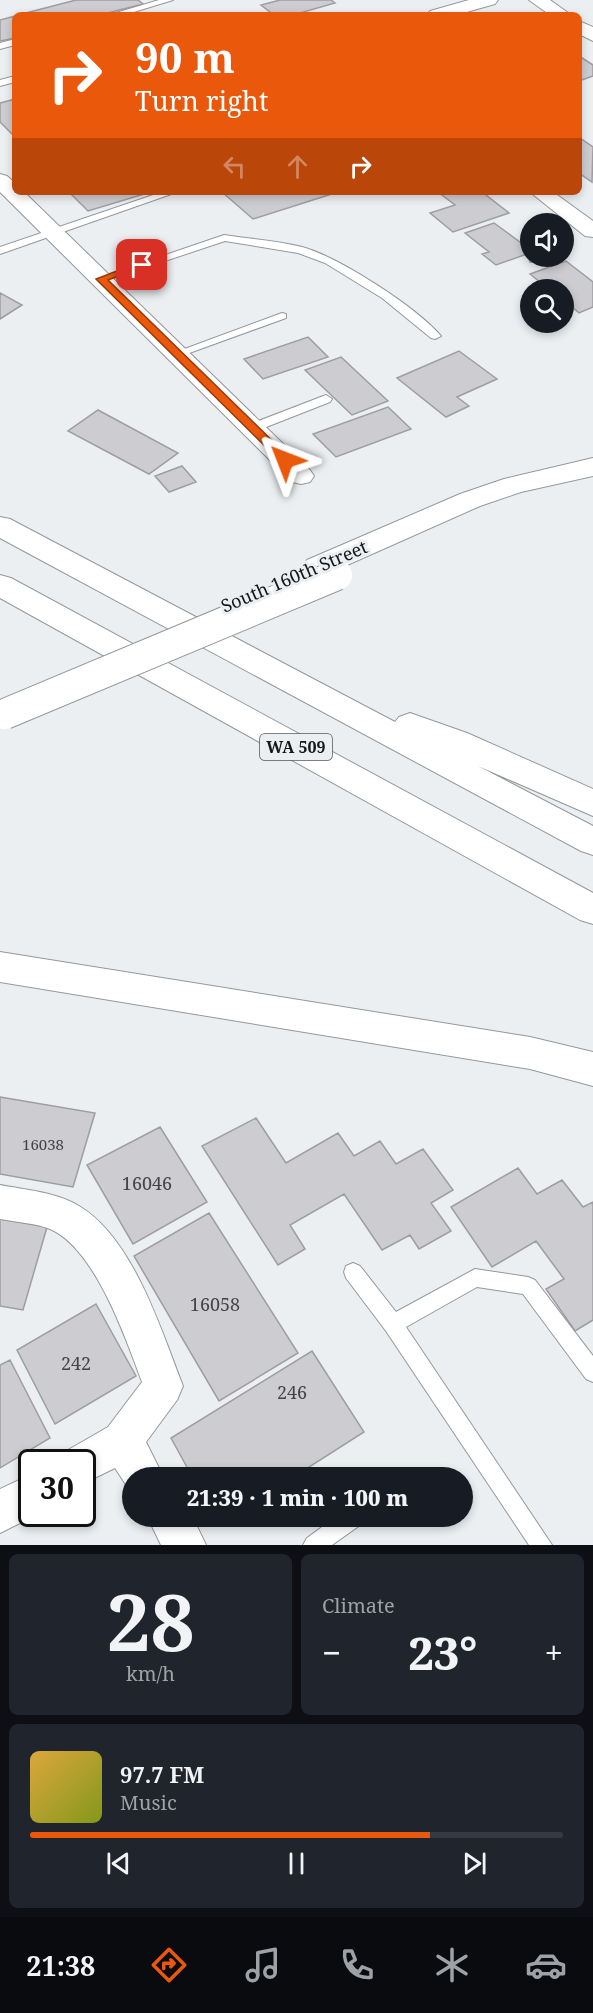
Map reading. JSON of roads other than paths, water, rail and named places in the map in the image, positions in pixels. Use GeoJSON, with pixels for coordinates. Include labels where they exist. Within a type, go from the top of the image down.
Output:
{"type":"FeatureCollection","features":[{"type":"Feature","properties":{"kind":"main road","name":"South 160th Street"},"geometry":{"type":"LineString","coordinates":[[327,571],[470,500],[514,485],[593,467]]}},
{"type":"Feature","properties":{"kind":"main road","name":"South 160th Street"},"geometry":{"type":"LineString","coordinates":[[2,709],[327,571],[504,507],[593,487]]}},
{"type":"Feature","properties":{"kind":"main road"},"geometry":{"type":"LineString","coordinates":[[0,526],[593,842]]}},
{"type":"Feature","properties":{"kind":"main road","name":"WA 509"},"geometry":{"type":"LineString","coordinates":[[0,585],[593,910]]}},
{"type":"Feature","properties":{"kind":"main road"},"geometry":{"type":"LineString","coordinates":[[303,687],[456,741],[593,803]]}},
{"type":"Feature","properties":{"kind":"main road"},"geometry":{"type":"LineString","coordinates":[[0,967],[530,1053],[593,1069]]}},
{"type":"Feature","properties":{"kind":"street"},"geometry":{"type":"LineString","coordinates":[[447,12],[489,0]]}},
{"type":"Feature","properties":{"kind":"street"},"geometry":{"type":"LineString","coordinates":[[538,0],[557,12]]}},
{"type":"Feature","properties":{"kind":"street"},"geometry":{"type":"LineString","coordinates":[[0,180],[12,192]]}},
{"type":"Feature","properties":{"kind":"street"},"geometry":{"type":"LineString","coordinates":[[15,195],[301,476]]}},
{"type":"Feature","properties":{"kind":"street"},"geometry":{"type":"LineString","coordinates":[[544,195],[593,231]]}},
{"type":"Feature","properties":{"kind":"street"},"geometry":{"type":"LineString","coordinates":[[0,1202],[38,1209],[67,1219],[95,1243],[125,1295],[163,1386],[122,1441],[96,1456]]}},
{"type":"Feature","properties":{"kind":"street"},"geometry":{"type":"LineString","coordinates":[[122,1441],[137,1467]]}},
{"type":"Feature","properties":{"kind":"street"},"geometry":{"type":"LineString","coordinates":[[0,1512],[18,1502]]}},
{"type":"Feature","properties":{"kind":"street"},"geometry":{"type":"LineString","coordinates":[[174,1527],[185,1545]]}},
{"type":"Feature","properties":{"kind":"lane"},"geometry":{"type":"LineString","coordinates":[[125,12],[169,0]]}},
{"type":"Feature","properties":{"kind":"lane"},"geometry":{"type":"LineString","coordinates":[[0,251],[52,231],[163,195]]}},
{"type":"Feature","properties":{"kind":"lane"},"geometry":{"type":"LineString","coordinates":[[101,279],[224,238],[300,250],[329,261],[386,296],[435,336]]}},
{"type":"Feature","properties":{"kind":"lane"},"geometry":{"type":"LineString","coordinates":[[177,354],[282,316]]}},
{"type":"Feature","properties":{"kind":"lane"},"geometry":{"type":"LineString","coordinates":[[252,428],[326,399]]}},
{"type":"Feature","properties":{"kind":"lane"},"geometry":{"type":"LineString","coordinates":[[353,1272],[393,1324],[541,1545]]}},
{"type":"Feature","properties":{"kind":"lane"},"geometry":{"type":"LineString","coordinates":[[393,1324],[475,1278],[528,1286],[593,1372]]}},
{"type":"Feature","properties":{"kind":"lane"},"geometry":{"type":"LineString","coordinates":[[314,1545],[340,1527]]}}]}
